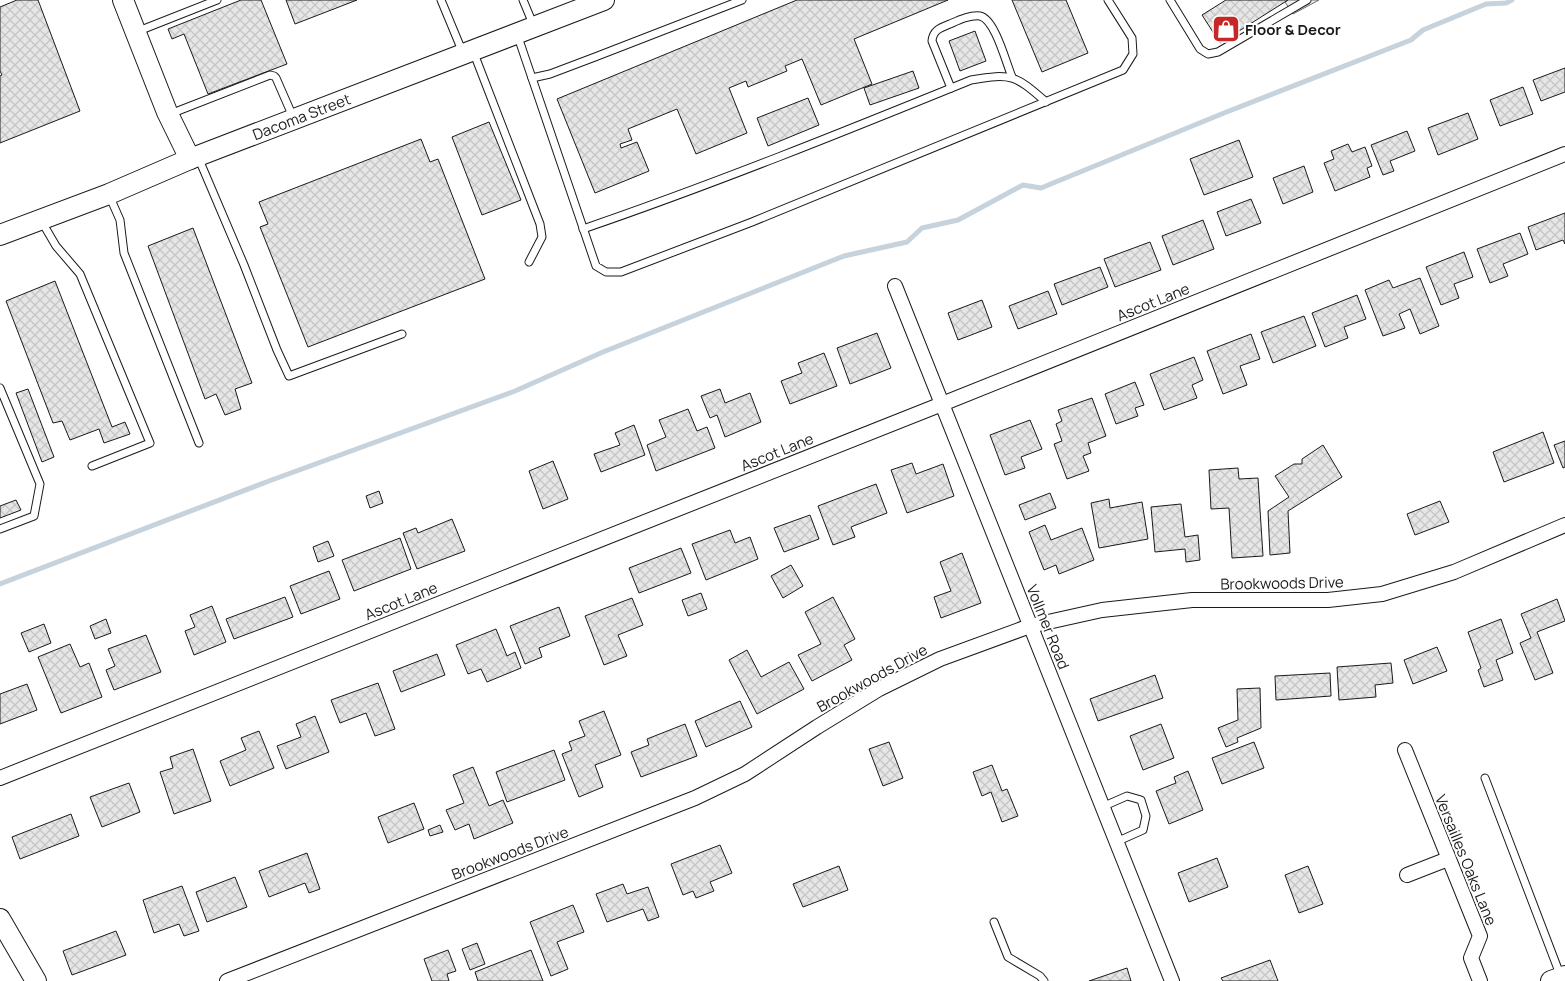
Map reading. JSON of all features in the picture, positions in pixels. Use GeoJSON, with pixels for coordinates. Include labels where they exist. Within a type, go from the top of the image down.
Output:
{"type":"FeatureCollection","features":[{"type":"Feature","properties":{"kind":"main road"},"geometry":{"type":"LineString","coordinates":[[123,0],[168,115],[194,158]]}},
{"type":"Feature","properties":{"kind":"main road","name":"Dacoma Street"},"geometry":{"type":"LineString","coordinates":[[0,235],[604,0]]}},
{"type":"Feature","properties":{"kind":"main road"},"geometry":{"type":"LineString","coordinates":[[0,919],[36,981]]}},
{"type":"Feature","properties":{"kind":"street","name":"Ascot Lane"},"geometry":{"type":"LineString","coordinates":[[0,778],[1565,154]]}},
{"type":"Feature","properties":{"kind":"street","name":"Vollmer Road"},"geometry":{"type":"LineString","coordinates":[[895,286],[1172,981]]}},
{"type":"Feature","properties":{"kind":"street","name":"Brookwoods Drive"},"geometry":{"type":"LineString","coordinates":[[227,981],[695,798],[745,774],[879,689],[940,659],[1030,626],[1102,610],[1192,600],[1328,600],[1382,594],[1454,572],[1565,525]]}},
{"type":"Feature","properties":{"kind":"street","name":"Versailles Oaks Lane"},"geometry":{"type":"LineString","coordinates":[[1405,750],[1480,936],[1471,958],[1480,981]]}},
{"type":"Feature","properties":{"kind":"street"},"geometry":{"type":"LineString","coordinates":[[1407,875],[1448,859]]}},
{"type":"Feature","properties":{"kind":"lane"},"geometry":{"type":"LineString","coordinates":[[136,32],[217,0]]}},
{"type":"Feature","properties":{"kind":"lane"},"geometry":{"type":"LineString","coordinates":[[442,0],[468,52],[540,224],[542,237],[529,262]]}},
{"type":"Feature","properties":{"kind":"lane"},"geometry":{"type":"LineString","coordinates":[[523,0],[532,78],[596,266],[606,272],[620,272],[752,222],[1124,70],[1133,54],[1132,38],[1108,0]]}},
{"type":"Feature","properties":{"kind":"lane"},"geometry":{"type":"LineString","coordinates":[[532,78],[550,74],[742,0]]}},
{"type":"Feature","properties":{"kind":"lane"},"geometry":{"type":"LineString","coordinates":[[1170,0],[1200,49],[1208,54],[1218,52],[1307,0]]}},
{"type":"Feature","properties":{"kind":"lane"},"geometry":{"type":"LineString","coordinates":[[951,88],[932,41],[932,34],[936,30],[968,17],[980,16],[986,19],[992,26],[1012,77]]}},
{"type":"Feature","properties":{"kind":"lane"},"geometry":{"type":"LineString","coordinates":[[168,115],[270,75],[276,78],[294,120]]}},
{"type":"Feature","properties":{"kind":"lane"},"geometry":{"type":"LineString","coordinates":[[583,229],[758,165],[971,80],[996,76],[1012,77],[1025,84],[1046,102]]}},
{"type":"Feature","properties":{"kind":"lane"},"geometry":{"type":"LineString","coordinates":[[194,158],[244,265],[289,376],[402,334]]}},
{"type":"Feature","properties":{"kind":"lane"},"geometry":{"type":"LineString","coordinates":[[109,194],[120,220],[124,253],[199,443]]}},
{"type":"Feature","properties":{"kind":"lane"},"geometry":{"type":"LineString","coordinates":[[40,220],[56,246],[80,274],[150,443],[92,466]]}},
{"type":"Feature","properties":{"kind":"lane"},"geometry":{"type":"LineString","coordinates":[[0,388],[40,484],[34,516],[0,530]]}},
{"type":"Feature","properties":{"kind":"lane"},"geometry":{"type":"LineString","coordinates":[[1485,778],[1559,978]]}},
{"type":"Feature","properties":{"kind":"lane"},"geometry":{"type":"LineString","coordinates":[[1102,807],[1127,796],[1141,800],[1146,816],[1143,830],[1116,842]]}},
{"type":"Feature","properties":{"kind":"lane"},"geometry":{"type":"LineString","coordinates":[[994,922],[1008,957],[1040,976],[1044,981]]}},
{"type":"Feature","properties":{"kind":"shaded area"},"geometry":{"type":"Polygon","coordinates":[[[1288,0],[1319,0],[1293,14],[1285,2],[1288,0]]]}},
{"type":"Feature","properties":{"kind":"building"},"geometry":{"type":"Polygon","coordinates":[[[17,0],[38,0],[80,111],[0,143],[0,76],[2,75],[0,71],[0,7],[17,0]]]}},
{"type":"Feature","properties":{"kind":"building"},"geometry":{"type":"Polygon","coordinates":[[[241,0],[261,0],[287,64],[208,94],[184,34],[172,39],[168,29],[241,0]]]}},
{"type":"Feature","properties":{"kind":"building"},"geometry":{"type":"Polygon","coordinates":[[[286,0],[357,0],[295,24],[286,0]]]}},
{"type":"Feature","properties":{"kind":"building"},"geometry":{"type":"Polygon","coordinates":[[[797,0],[948,0],[854,39],[872,84],[821,105],[802,59],[785,66],[787,71],[748,87],[746,81],[729,88],[747,133],[696,154],[677,109],[628,129],[632,140],[620,144],[621,148],[637,142],[649,171],[595,193],[557,99],[797,0]]]}},
{"type":"Feature","properties":{"kind":"building"},"geometry":{"type":"Polygon","coordinates":[[[1012,0],[1066,0],[1088,53],[1042,72],[1012,0]]]}},
{"type":"Feature","properties":{"kind":"building","name":"Floor & Decor"},"geometry":{"type":"Polygon","coordinates":[[[1226,0],[1288,0],[1220,43],[1202,15],[1226,0]]]}},
{"type":"Feature","properties":{"kind":"building"},"geometry":{"type":"Polygon","coordinates":[[[975,31],[986,61],[960,71],[949,41],[975,31]]]}},
{"type":"Feature","properties":{"kind":"building"},"geometry":{"type":"Polygon","coordinates":[[[1565,68],[1565,92],[1541,101],[1533,80],[1565,68]]]}},
{"type":"Feature","properties":{"kind":"building"},"geometry":{"type":"Polygon","coordinates":[[[913,71],[919,88],[870,105],[864,88],[913,71]]]}},
{"type":"Feature","properties":{"kind":"building"},"geometry":{"type":"Polygon","coordinates":[[[1523,87],[1533,114],[1500,126],[1490,100],[1523,87]]]}},
{"type":"Feature","properties":{"kind":"building"},"geometry":{"type":"Polygon","coordinates":[[[808,98],[819,125],[768,146],[757,118],[808,98]]]}},
{"type":"Feature","properties":{"kind":"building"},"geometry":{"type":"Polygon","coordinates":[[[1468,113],[1478,139],[1438,155],[1428,128],[1468,113]]]}},
{"type":"Feature","properties":{"kind":"building"},"geometry":{"type":"Polygon","coordinates":[[[489,122],[521,200],[482,215],[452,137],[489,122]]]}},
{"type":"Feature","properties":{"kind":"building"},"geometry":{"type":"Polygon","coordinates":[[[1407,131],[1415,151],[1390,161],[1394,171],[1383,175],[1371,145],[1407,131]]]}},
{"type":"Feature","properties":{"kind":"building"},"geometry":{"type":"Polygon","coordinates":[[[421,139],[430,162],[438,159],[485,279],[308,347],[260,227],[268,224],[259,202],[421,139]]]}},
{"type":"Feature","properties":{"kind":"building"},"geometry":{"type":"Polygon","coordinates":[[[1239,140],[1253,177],[1204,195],[1190,159],[1239,140]]]}},
{"type":"Feature","properties":{"kind":"building"},"geometry":{"type":"Polygon","coordinates":[[[1348,144],[1352,152],[1365,147],[1372,166],[1367,168],[1370,177],[1335,191],[1324,163],[1334,159],[1331,151],[1348,144]]]}},
{"type":"Feature","properties":{"kind":"building"},"geometry":{"type":"Polygon","coordinates":[[[1304,166],[1313,192],[1283,204],[1273,178],[1304,166]]]}},
{"type":"Feature","properties":{"kind":"building"},"geometry":{"type":"Polygon","coordinates":[[[1251,199],[1261,223],[1226,236],[1217,212],[1251,199]]]}},
{"type":"Feature","properties":{"kind":"building"},"geometry":{"type":"Polygon","coordinates":[[[1565,213],[1565,244],[1563,240],[1536,250],[1528,227],[1565,213]]]}},
{"type":"Feature","properties":{"kind":"building"},"geometry":{"type":"Polygon","coordinates":[[[1203,220],[1214,249],[1173,265],[1162,236],[1203,220]]]}},
{"type":"Feature","properties":{"kind":"building"},"geometry":{"type":"Polygon","coordinates":[[[193,228],[252,383],[235,389],[241,409],[225,415],[216,394],[205,399],[148,246],[193,228]]]}},
{"type":"Feature","properties":{"kind":"building"},"geometry":{"type":"Polygon","coordinates":[[[1520,233],[1528,254],[1503,264],[1508,276],[1490,283],[1477,249],[1520,233]]]}},
{"type":"Feature","properties":{"kind":"building"},"geometry":{"type":"Polygon","coordinates":[[[1150,242],[1161,270],[1115,287],[1104,259],[1150,242]]]}},
{"type":"Feature","properties":{"kind":"building"},"geometry":{"type":"Polygon","coordinates":[[[1464,252],[1473,277],[1454,284],[1459,298],[1441,305],[1426,267],[1464,252]]]}},
{"type":"Feature","properties":{"kind":"building"},"geometry":{"type":"Polygon","coordinates":[[[1100,267],[1108,287],[1062,305],[1054,284],[1100,267]]]}},
{"type":"Feature","properties":{"kind":"building"},"geometry":{"type":"Polygon","coordinates":[[[1420,278],[1439,326],[1420,334],[1410,309],[1399,314],[1405,328],[1383,336],[1365,290],[1389,280],[1393,288],[1420,278]]]}},
{"type":"Feature","properties":{"kind":"building"},"geometry":{"type":"Polygon","coordinates":[[[55,281],[112,427],[125,422],[130,434],[104,443],[99,429],[70,440],[62,421],[53,423],[6,301],[55,281]]]}},
{"type":"Feature","properties":{"kind":"building"},"geometry":{"type":"Polygon","coordinates":[[[1048,291],[1057,314],[1018,329],[1009,306],[1048,291]]]}},
{"type":"Feature","properties":{"kind":"building"},"geometry":{"type":"Polygon","coordinates":[[[1357,295],[1366,319],[1344,327],[1348,338],[1325,347],[1312,313],[1357,295]]]}},
{"type":"Feature","properties":{"kind":"building"},"geometry":{"type":"Polygon","coordinates":[[[982,300],[992,327],[958,340],[948,313],[982,300]]]}},
{"type":"Feature","properties":{"kind":"building"},"geometry":{"type":"Polygon","coordinates":[[[1304,316],[1316,346],[1273,363],[1261,332],[1304,316]]]}},
{"type":"Feature","properties":{"kind":"building"},"geometry":{"type":"Polygon","coordinates":[[[877,333],[891,368],[850,384],[837,348],[877,333]]]}},
{"type":"Feature","properties":{"kind":"building"},"geometry":{"type":"Polygon","coordinates":[[[1251,334],[1260,359],[1240,366],[1247,385],[1223,394],[1207,351],[1251,334]]]}},
{"type":"Feature","properties":{"kind":"building"},"geometry":{"type":"Polygon","coordinates":[[[824,353],[837,386],[790,404],[781,381],[802,373],[798,363],[824,353]]]}},
{"type":"Feature","properties":{"kind":"building"},"geometry":{"type":"Polygon","coordinates":[[[1194,357],[1203,380],[1192,385],[1197,398],[1164,410],[1150,374],[1194,357]]]}},
{"type":"Feature","properties":{"kind":"building"},"geometry":{"type":"Polygon","coordinates":[[[1135,382],[1144,405],[1135,408],[1138,416],[1116,424],[1105,394],[1135,382]]]}},
{"type":"Feature","properties":{"kind":"building"},"geometry":{"type":"Polygon","coordinates":[[[28,389],[54,457],[42,462],[16,393],[28,389]]]}},
{"type":"Feature","properties":{"kind":"building"},"geometry":{"type":"Polygon","coordinates":[[[720,389],[725,403],[750,393],[761,422],[725,437],[717,415],[710,418],[701,396],[720,389]]]}},
{"type":"Feature","properties":{"kind":"building"},"geometry":{"type":"Polygon","coordinates":[[[1092,398],[1106,436],[1088,443],[1091,453],[1083,456],[1089,471],[1067,479],[1054,444],[1062,441],[1056,424],[1062,421],[1058,410],[1092,398]]]}},
{"type":"Feature","properties":{"kind":"building"},"geometry":{"type":"Polygon","coordinates":[[[688,409],[697,431],[707,427],[715,448],[656,471],[647,445],[666,437],[659,420],[688,409]]]}},
{"type":"Feature","properties":{"kind":"building"},"geometry":{"type":"Polygon","coordinates":[[[1030,420],[1042,449],[1021,457],[1025,468],[1005,475],[990,435],[1030,420]]]}},
{"type":"Feature","properties":{"kind":"building"},"geometry":{"type":"Polygon","coordinates":[[[634,425],[645,455],[601,472],[594,454],[620,445],[615,433],[634,425]]]}},
{"type":"Feature","properties":{"kind":"building"},"geometry":{"type":"Polygon","coordinates":[[[1543,432],[1554,463],[1504,482],[1493,452],[1543,432]]]}},
{"type":"Feature","properties":{"kind":"building"},"geometry":{"type":"Polygon","coordinates":[[[1565,441],[1565,467],[1563,468],[1554,445],[1565,441]]]}},
{"type":"Feature","properties":{"kind":"building"},"geometry":{"type":"Polygon","coordinates":[[[1323,445],[1342,477],[1288,511],[1290,553],[1270,555],[1268,511],[1289,497],[1275,476],[1294,464],[1302,464],[1302,459],[1323,445]]]}},
{"type":"Feature","properties":{"kind":"building"},"geometry":{"type":"Polygon","coordinates":[[[553,461],[568,499],[543,509],[529,471],[553,461]]]}},
{"type":"Feature","properties":{"kind":"building"},"geometry":{"type":"Polygon","coordinates":[[[912,463],[916,474],[943,464],[954,496],[907,513],[891,470],[912,463]]]}},
{"type":"Feature","properties":{"kind":"building"},"geometry":{"type":"Polygon","coordinates":[[[1238,468],[1239,479],[1258,478],[1263,556],[1232,558],[1229,508],[1211,509],[1209,470],[1238,468]]]}},
{"type":"Feature","properties":{"kind":"building"},"geometry":{"type":"Polygon","coordinates":[[[876,484],[887,513],[851,527],[855,537],[833,545],[818,506],[876,484]]]}},
{"type":"Feature","properties":{"kind":"building"},"geometry":{"type":"Polygon","coordinates":[[[379,491],[383,503],[370,508],[366,496],[379,491]]]}},
{"type":"Feature","properties":{"kind":"building"},"geometry":{"type":"Polygon","coordinates":[[[1050,493],[1056,508],[1025,520],[1019,505],[1050,493]]]}},
{"type":"Feature","properties":{"kind":"building"},"geometry":{"type":"Polygon","coordinates":[[[1109,499],[1110,508],[1142,502],[1148,539],[1099,548],[1091,503],[1109,499]]]}},
{"type":"Feature","properties":{"kind":"building"},"geometry":{"type":"Polygon","coordinates":[[[16,500],[21,510],[0,518],[0,506],[16,500]]]}},
{"type":"Feature","properties":{"kind":"building"},"geometry":{"type":"Polygon","coordinates":[[[1440,501],[1449,522],[1415,535],[1407,514],[1440,501]]]}},
{"type":"Feature","properties":{"kind":"building"},"geometry":{"type":"Polygon","coordinates":[[[1181,504],[1185,537],[1198,535],[1200,560],[1186,562],[1185,549],[1155,552],[1151,507],[1181,504]]]}},
{"type":"Feature","properties":{"kind":"building"},"geometry":{"type":"Polygon","coordinates":[[[810,515],[819,539],[784,552],[774,528],[810,515]]]}},
{"type":"Feature","properties":{"kind":"building"},"geometry":{"type":"Polygon","coordinates":[[[452,519],[465,551],[417,569],[403,533],[416,528],[418,533],[452,519]]]}},
{"type":"Feature","properties":{"kind":"building"},"geometry":{"type":"Polygon","coordinates":[[[1045,525],[1051,540],[1082,528],[1094,560],[1059,574],[1056,565],[1044,570],[1029,532],[1045,525]]]}},
{"type":"Feature","properties":{"kind":"building"},"geometry":{"type":"Polygon","coordinates":[[[730,530],[735,543],[750,537],[758,559],[706,580],[692,544],[730,530]]]}},
{"type":"Feature","properties":{"kind":"building"},"geometry":{"type":"Polygon","coordinates":[[[400,538],[411,569],[354,591],[342,560],[400,538]]]}},
{"type":"Feature","properties":{"kind":"building"},"geometry":{"type":"Polygon","coordinates":[[[328,541],[334,556],[318,562],[313,547],[328,541]]]}},
{"type":"Feature","properties":{"kind":"building"},"geometry":{"type":"Polygon","coordinates":[[[681,548],[691,573],[639,593],[629,568],[681,548]]]}},
{"type":"Feature","properties":{"kind":"building"},"geometry":{"type":"Polygon","coordinates":[[[962,553],[981,603],[941,618],[934,597],[951,591],[940,562],[962,553]]]}},
{"type":"Feature","properties":{"kind":"building"},"geometry":{"type":"Polygon","coordinates":[[[791,565],[803,586],[783,598],[771,576],[791,565]]]}},
{"type":"Feature","properties":{"kind":"building"},"geometry":{"type":"Polygon","coordinates":[[[329,571],[340,599],[301,614],[290,586],[329,571]]]}},
{"type":"Feature","properties":{"kind":"building"},"geometry":{"type":"Polygon","coordinates":[[[701,593],[707,609],[688,616],[682,600],[701,593]]]}},
{"type":"Feature","properties":{"kind":"building"},"geometry":{"type":"Polygon","coordinates":[[[285,597],[293,617],[234,639],[226,619],[285,597]]]}},
{"type":"Feature","properties":{"kind":"building"},"geometry":{"type":"Polygon","coordinates":[[[833,597],[855,639],[844,645],[852,660],[812,681],[798,655],[821,644],[805,612],[833,597]]]}},
{"type":"Feature","properties":{"kind":"building"},"geometry":{"type":"Polygon","coordinates":[[[632,598],[643,625],[618,635],[627,656],[604,665],[585,616],[632,598]]]}},
{"type":"Feature","properties":{"kind":"building"},"geometry":{"type":"Polygon","coordinates":[[[1557,599],[1565,621],[1537,632],[1553,673],[1535,680],[1520,643],[1531,638],[1521,614],[1557,599]]]}},
{"type":"Feature","properties":{"kind":"building"},"geometry":{"type":"Polygon","coordinates":[[[212,606],[226,642],[194,655],[185,631],[195,627],[190,615],[212,606]]]}},
{"type":"Feature","properties":{"kind":"building"},"geometry":{"type":"Polygon","coordinates":[[[559,607],[570,636],[539,648],[542,657],[525,664],[510,626],[559,607]]]}},
{"type":"Feature","properties":{"kind":"building"},"geometry":{"type":"Polygon","coordinates":[[[106,619],[111,633],[95,639],[90,626],[106,619]]]}},
{"type":"Feature","properties":{"kind":"building"},"geometry":{"type":"Polygon","coordinates":[[[1501,619],[1513,653],[1496,660],[1503,680],[1484,687],[1478,670],[1481,668],[1468,632],[1501,619]]]}},
{"type":"Feature","properties":{"kind":"building"},"geometry":{"type":"Polygon","coordinates":[[[44,624],[51,643],[29,652],[21,633],[44,624]]]}},
{"type":"Feature","properties":{"kind":"building"},"geometry":{"type":"Polygon","coordinates":[[[496,629],[507,656],[515,652],[521,668],[487,682],[481,669],[468,674],[456,645],[496,629]]]}},
{"type":"Feature","properties":{"kind":"building"},"geometry":{"type":"Polygon","coordinates":[[[146,635],[161,672],[114,690],[106,670],[115,666],[108,649],[146,635]]]}},
{"type":"Feature","properties":{"kind":"building"},"geometry":{"type":"Polygon","coordinates":[[[70,644],[80,667],[89,663],[102,697],[61,713],[38,657],[70,644]]]}},
{"type":"Feature","properties":{"kind":"building"},"geometry":{"type":"Polygon","coordinates":[[[1437,647],[1447,671],[1413,684],[1404,660],[1437,647]]]}},
{"type":"Feature","properties":{"kind":"building"},"geometry":{"type":"Polygon","coordinates":[[[747,650],[761,677],[789,662],[804,689],[757,714],[729,660],[747,650]]]}},
{"type":"Feature","properties":{"kind":"building"},"geometry":{"type":"Polygon","coordinates":[[[437,654],[445,675],[401,692],[393,671],[437,654]]]}},
{"type":"Feature","properties":{"kind":"building"},"geometry":{"type":"Polygon","coordinates":[[[1391,663],[1393,683],[1375,685],[1376,697],[1339,700],[1337,667],[1391,663]]]}},
{"type":"Feature","properties":{"kind":"building"},"geometry":{"type":"Polygon","coordinates":[[[1330,673],[1331,696],[1276,700],[1275,676],[1330,673]]]}},
{"type":"Feature","properties":{"kind":"building"},"geometry":{"type":"Polygon","coordinates":[[[1155,675],[1163,698],[1098,721],[1090,699],[1155,675]]]}},
{"type":"Feature","properties":{"kind":"building"},"geometry":{"type":"Polygon","coordinates":[[[378,683],[395,729],[375,736],[366,713],[340,723],[331,700],[378,683]]]}},
{"type":"Feature","properties":{"kind":"building"},"geometry":{"type":"Polygon","coordinates":[[[27,684],[37,710],[0,724],[0,694],[27,684]]]}},
{"type":"Feature","properties":{"kind":"building"},"geometry":{"type":"Polygon","coordinates":[[[1260,688],[1261,728],[1237,738],[1238,742],[1226,747],[1218,728],[1238,720],[1237,689],[1260,688]]]}},
{"type":"Feature","properties":{"kind":"building"},"geometry":{"type":"Polygon","coordinates":[[[740,701],[752,727],[706,747],[695,721],[740,701]]]}},
{"type":"Feature","properties":{"kind":"building"},"geometry":{"type":"Polygon","coordinates":[[[604,711],[621,755],[595,765],[603,787],[579,797],[562,754],[572,750],[569,742],[585,736],[579,721],[604,711]]]}},
{"type":"Feature","properties":{"kind":"building"},"geometry":{"type":"Polygon","coordinates":[[[315,716],[329,752],[286,769],[277,746],[301,737],[296,724],[315,716]]]}},
{"type":"Feature","properties":{"kind":"building"},"geometry":{"type":"Polygon","coordinates":[[[685,724],[697,756],[641,777],[631,752],[649,745],[647,739],[685,724]]]}},
{"type":"Feature","properties":{"kind":"building"},"geometry":{"type":"Polygon","coordinates":[[[1161,724],[1174,758],[1143,770],[1130,736],[1161,724]]]}},
{"type":"Feature","properties":{"kind":"building"},"geometry":{"type":"Polygon","coordinates":[[[259,731],[274,768],[230,786],[220,761],[246,750],[241,738],[259,731]]]}},
{"type":"Feature","properties":{"kind":"building"},"geometry":{"type":"Polygon","coordinates":[[[889,742],[903,778],[883,786],[869,749],[889,742]]]}},
{"type":"Feature","properties":{"kind":"building"},"geometry":{"type":"Polygon","coordinates":[[[1254,742],[1264,768],[1222,784],[1212,758],[1254,742]]]}},
{"type":"Feature","properties":{"kind":"building"},"geometry":{"type":"Polygon","coordinates":[[[193,749],[211,801],[174,814],[160,772],[173,768],[170,757],[193,749]]]}},
{"type":"Feature","properties":{"kind":"building"},"geometry":{"type":"Polygon","coordinates":[[[554,750],[565,780],[507,802],[496,772],[554,750]]]}},
{"type":"Feature","properties":{"kind":"building"},"geometry":{"type":"Polygon","coordinates":[[[992,765],[1002,791],[1007,789],[1018,816],[1002,822],[991,792],[982,796],[973,772],[992,765]]]}},
{"type":"Feature","properties":{"kind":"building"},"geometry":{"type":"Polygon","coordinates":[[[473,767],[489,806],[503,800],[513,823],[474,839],[469,824],[455,830],[446,810],[464,803],[453,775],[473,767]]]}},
{"type":"Feature","properties":{"kind":"building"},"geometry":{"type":"Polygon","coordinates":[[[1188,771],[1203,810],[1169,824],[1156,791],[1176,783],[1174,777],[1188,771]]]}},
{"type":"Feature","properties":{"kind":"building"},"geometry":{"type":"Polygon","coordinates":[[[129,783],[140,812],[102,827],[90,797],[129,783]]]}},
{"type":"Feature","properties":{"kind":"building"},"geometry":{"type":"Polygon","coordinates":[[[414,803],[424,829],[388,843],[378,817],[414,803]]]}},
{"type":"Feature","properties":{"kind":"building"},"geometry":{"type":"Polygon","coordinates":[[[71,814],[79,836],[20,859],[12,837],[71,814]]]}},
{"type":"Feature","properties":{"kind":"building"},"geometry":{"type":"Polygon","coordinates":[[[440,825],[443,832],[430,836],[428,830],[440,825]]]}},
{"type":"Feature","properties":{"kind":"building"},"geometry":{"type":"Polygon","coordinates":[[[720,845],[732,873],[710,882],[714,891],[696,898],[693,891],[683,895],[671,864],[720,845]]]}},
{"type":"Feature","properties":{"kind":"building"},"geometry":{"type":"Polygon","coordinates":[[[307,853],[320,889],[309,893],[305,883],[269,897],[259,871],[307,853]]]}},
{"type":"Feature","properties":{"kind":"building"},"geometry":{"type":"Polygon","coordinates":[[[1217,858],[1228,887],[1189,902],[1178,873],[1217,858]]]}},
{"type":"Feature","properties":{"kind":"building"},"geometry":{"type":"Polygon","coordinates":[[[839,866],[848,890],[803,907],[793,884],[839,866]]]}},
{"type":"Feature","properties":{"kind":"building"},"geometry":{"type":"Polygon","coordinates":[[[1308,866],[1323,904],[1299,913],[1285,875],[1308,866]]]}},
{"type":"Feature","properties":{"kind":"building"},"geometry":{"type":"Polygon","coordinates":[[[235,877],[247,907],[207,922],[196,892],[235,877]]]}},
{"type":"Feature","properties":{"kind":"building"},"geometry":{"type":"Polygon","coordinates":[[[623,884],[627,894],[648,887],[659,917],[648,921],[643,909],[607,922],[596,894],[623,884]]]}},
{"type":"Feature","properties":{"kind":"building"},"geometry":{"type":"Polygon","coordinates":[[[182,886],[199,931],[184,936],[179,924],[154,933],[143,900],[182,886]]]}},
{"type":"Feature","properties":{"kind":"building"},"geometry":{"type":"Polygon","coordinates":[[[573,905],[584,932],[557,942],[568,969],[551,976],[530,922],[573,905]]]}},
{"type":"Feature","properties":{"kind":"building"},"geometry":{"type":"Polygon","coordinates":[[[116,931],[126,955],[72,975],[63,951],[116,931]]]}},
{"type":"Feature","properties":{"kind":"building"},"geometry":{"type":"Polygon","coordinates":[[[477,943],[485,964],[470,970],[462,949],[477,943]]]}},
{"type":"Feature","properties":{"kind":"building"},"geometry":{"type":"Polygon","coordinates":[[[448,950],[456,971],[447,974],[449,981],[432,981],[424,959],[448,950]]]}},
{"type":"Feature","properties":{"kind":"building"},"geometry":{"type":"Polygon","coordinates":[[[531,950],[543,981],[478,981],[475,972],[531,950]]]}},
{"type":"Feature","properties":{"kind":"building"},"geometry":{"type":"Polygon","coordinates":[[[1270,960],[1278,981],[1223,981],[1221,978],[1270,960]]]}},
{"type":"Feature","properties":{"kind":"building"},"geometry":{"type":"Polygon","coordinates":[[[1127,968],[1131,981],[1089,981],[1127,968]]]}},
{"type":"Feature","properties":{"kind":"waterway"},"geometry":{"type":"LineString","coordinates":[[0,584],[269,481],[515,391],[603,352],[844,256],[907,242],[922,228],[958,220],[1023,185],[1041,188],[1224,113],[1411,40],[1423,30],[1486,4],[1506,3],[1512,0]]}},
{"type":"Feature","properties":{"kind":"place","name":"Floor & Decor"},"geometry":{"type":"Point","coordinates":[1226,29]}}]}
